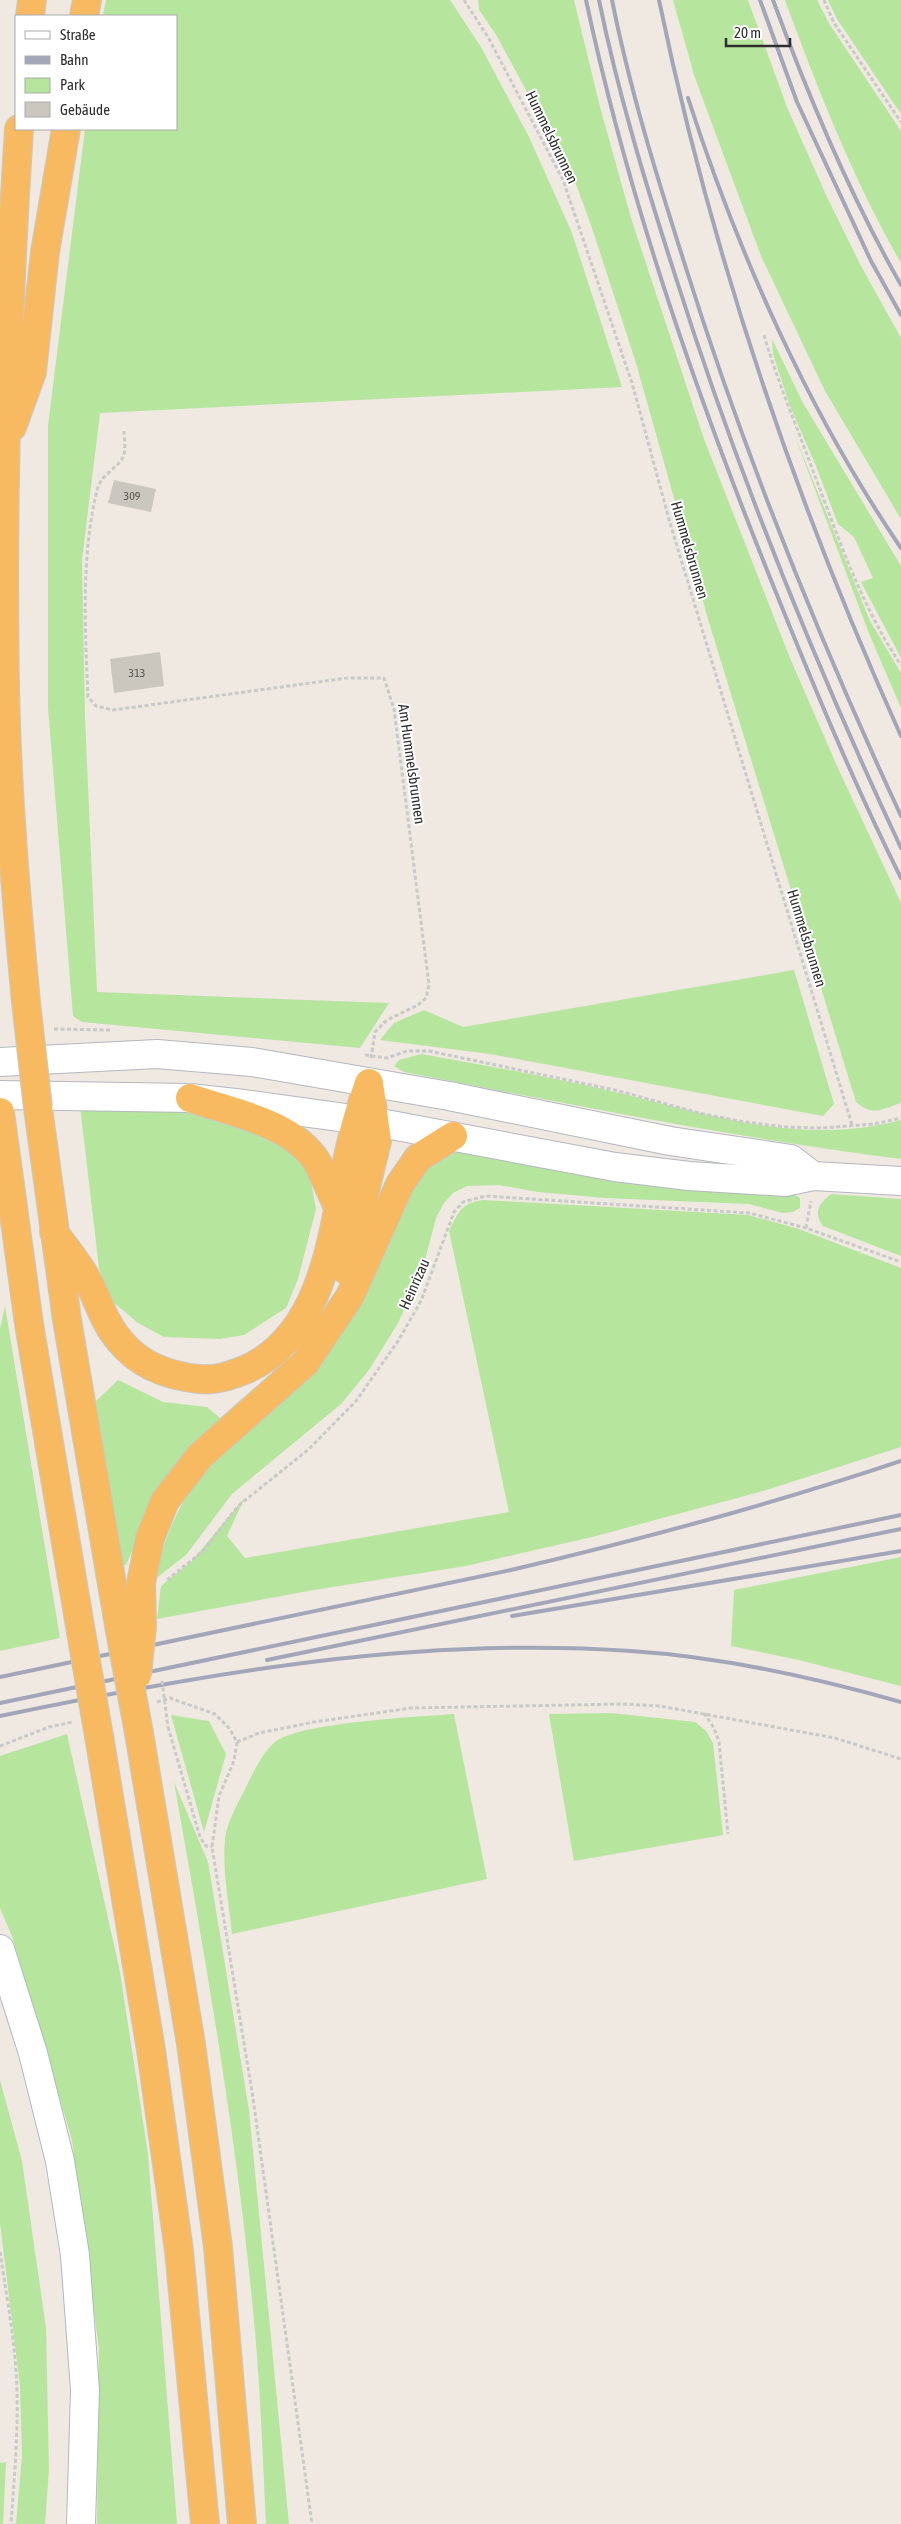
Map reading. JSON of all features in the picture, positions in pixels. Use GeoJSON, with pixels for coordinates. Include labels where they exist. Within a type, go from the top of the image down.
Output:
{"type":"FeatureCollection","features":[{"type":"Feature","properties":{"kind":"highway"},"geometry":{"type":"LineString","coordinates":[[30,15],[32,0]]}},
{"type":"Feature","properties":{"kind":"highway"},"geometry":{"type":"LineString","coordinates":[[84,15],[87,0]]}},
{"type":"Feature","properties":{"kind":"highway"},"geometry":{"type":"LineString","coordinates":[[19,130],[7,346],[4,449],[5,688],[13,843],[26,1002],[42,1149],[54,1232],[131,1629],[134,1704],[191,2044],[218,2247],[234,2411],[242,2524]]}},
{"type":"Feature","properties":{"kind":"highway"},"geometry":{"type":"LineString","coordinates":[[4,449],[32,372],[45,252],[66,130]]}},
{"type":"Feature","properties":{"kind":"highway"},"geometry":{"type":"LineString","coordinates":[[54,1232],[88,1281],[101,1312],[119,1341],[138,1359],[160,1371],[206,1380],[231,1375],[254,1365],[275,1350],[296,1330],[310,1304],[322,1273],[338,1207],[366,1121],[369,1083]]}},
{"type":"Feature","properties":{"kind":"highway"},"geometry":{"type":"LineString","coordinates":[[190,1098],[279,1128],[294,1138],[316,1161],[338,1207]]}},
{"type":"Feature","properties":{"kind":"highway"},"geometry":{"type":"LineString","coordinates":[[0,1112],[2,1158],[152,2050],[178,2242],[205,2524]]}},
{"type":"Feature","properties":{"kind":"highway"},"geometry":{"type":"LineString","coordinates":[[327,1331],[352,1248],[374,1157],[377,1140],[366,1121]]}},
{"type":"Feature","properties":{"kind":"highway"},"geometry":{"type":"LineString","coordinates":[[131,1629],[150,1538],[165,1501],[200,1456],[305,1363],[350,1296],[400,1184],[418,1158],[453,1136]]}},
{"type":"Feature","properties":{"kind":"main road"},"geometry":{"type":"LineString","coordinates":[[0,1062],[157,1054],[252,1062],[449,1096],[652,1137],[791,1159],[813,1176]]}},
{"type":"Feature","properties":{"kind":"main road"},"geometry":{"type":"LineString","coordinates":[[0,1095],[190,1098],[366,1121],[616,1168],[689,1176],[785,1182],[813,1176],[901,1181]]}},
{"type":"Feature","properties":{"kind":"main road"},"geometry":{"type":"LineString","coordinates":[[0,1949],[33,2053],[60,2161],[75,2255],[85,2390],[81,2524]]}},
{"type":"Feature","properties":{"kind":"main road"},"geometry":{"type":"LineString","coordinates":[[0,2010],[26,2097],[45,2178],[58,2248],[64,2299],[70,2385],[70,2492],[68,2524]]}},
{"type":"Feature","properties":{"kind":"path","name":"Hummelsbrunnen"},"geometry":{"type":"LineString","coordinates":[[464,0],[489,39],[563,180],[632,383],[670,523],[852,1125]]}},
{"type":"Feature","properties":{"kind":"path"},"geometry":{"type":"LineString","coordinates":[[468,7],[469,0]]}},
{"type":"Feature","properties":{"kind":"path"},"geometry":{"type":"LineString","coordinates":[[824,0],[834,23],[901,122]]}},
{"type":"Feature","properties":{"kind":"path"},"geometry":{"type":"LineString","coordinates":[[764,335],[787,407],[834,526],[873,619],[901,665]]}},
{"type":"Feature","properties":{"kind":"path","name":"Am Hummelsbrunnen"},"geometry":{"type":"LineString","coordinates":[[124,431],[124,454],[120,463],[108,471],[98,488],[88,556],[85,626],[88,697],[96,706],[113,710],[347,678],[384,678],[394,709],[429,985],[426,998],[418,1005],[388,1020],[375,1032],[369,1083]]}},
{"type":"Feature","properties":{"kind":"path"},"geometry":{"type":"LineString","coordinates":[[371,1056],[387,1058],[407,1051],[429,1050],[615,1090],[703,1114],[744,1122],[786,1127],[874,1124],[901,1118]]}},
{"type":"Feature","properties":{"kind":"path","name":"Heinrizau"},"geometry":{"type":"LineString","coordinates":[[162,1585],[203,1551],[238,1506],[309,1449],[356,1401],[398,1341],[420,1301],[454,1212],[463,1202],[486,1196],[749,1213],[806,1228],[901,1262]]}},
{"type":"Feature","properties":{"kind":"path"},"geometry":{"type":"LineString","coordinates":[[312,2524],[253,2098],[212,1847],[220,1796],[234,1761],[236,1742],[259,1733],[411,1708],[624,1704],[660,1706],[704,1713],[836,1738],[901,1759]]}},
{"type":"Feature","properties":{"kind":"path"},"geometry":{"type":"LineString","coordinates":[[704,1713],[714,1728],[719,1742],[728,1834]]}},
{"type":"Feature","properties":{"kind":"path"},"geometry":{"type":"LineString","coordinates":[[168,1727],[200,1837],[206,1846],[212,1847]]}},
{"type":"Feature","properties":{"kind":"path"},"geometry":{"type":"LineString","coordinates":[[0,2252],[12,2338],[17,2392],[11,2524]]}},
{"type":"Feature","properties":{"kind":"green space"},"geometry":{"type":"Polygon","coordinates":[[[106,0],[450,0],[481,47],[529,137],[572,233],[622,387],[100,413],[82,560],[85,717],[97,992],[389,1003],[360,1048],[82,1022],[73,1016],[48,708],[48,426],[85,130],[178,130],[178,15],[103,15],[106,0]]]}},
{"type":"Feature","properties":{"kind":"green space"},"geometry":{"type":"Polygon","coordinates":[[[478,0],[574,0],[600,107],[631,218],[704,439],[790,658],[837,766],[901,903],[901,1103],[873,1110],[862,1107],[856,1102],[708,619],[636,363],[591,225],[573,176],[495,33],[479,10],[478,0]]]}},
{"type":"Feature","properties":{"kind":"green space"},"geometry":{"type":"Polygon","coordinates":[[[673,0],[748,0],[787,107],[826,195],[861,266],[901,338],[901,519],[825,391],[761,256],[695,78],[673,0]]]}},
{"type":"Feature","properties":{"kind":"green space"},"geometry":{"type":"Polygon","coordinates":[[[785,0],[817,0],[830,25],[901,131],[901,263],[867,199],[837,134],[785,0]]]}},
{"type":"Feature","properties":{"kind":"green space"},"geometry":{"type":"Polygon","coordinates":[[[828,0],[901,0],[901,114],[837,19],[828,0]]]}},
{"type":"Feature","properties":{"kind":"green space"},"geometry":{"type":"Polygon","coordinates":[[[772,339],[803,403],[901,566],[901,658],[861,582],[873,578],[854,537],[838,524],[790,406],[773,354],[772,339]]]}},
{"type":"Feature","properties":{"kind":"green space"},"geometry":{"type":"Polygon","coordinates":[[[793,431],[870,621],[901,673],[901,708],[868,631],[793,431]]]}},
{"type":"Feature","properties":{"kind":"green space"},"geometry":{"type":"Polygon","coordinates":[[[794,970],[834,1104],[823,1116],[490,1054],[380,1040],[394,1023],[424,1010],[463,1027],[794,970]]]}},
{"type":"Feature","properties":{"kind":"green space"},"geometry":{"type":"Polygon","coordinates":[[[421,1054],[561,1080],[752,1124],[826,1130],[863,1127],[901,1120],[901,1159],[838,1151],[652,1120],[404,1072],[394,1066],[399,1060],[421,1054]]]}},
{"type":"Feature","properties":{"kind":"green space"},"geometry":{"type":"Polygon","coordinates":[[[80,1106],[180,1107],[274,1134],[309,1170],[316,1209],[298,1279],[286,1308],[244,1335],[220,1339],[164,1337],[138,1323],[112,1301],[99,1268],[80,1106]]]}},
{"type":"Feature","properties":{"kind":"green space"},"geometry":{"type":"Polygon","coordinates":[[[460,1151],[787,1190],[800,1198],[800,1208],[793,1212],[783,1213],[749,1204],[605,1198],[538,1192],[499,1185],[467,1186],[453,1193],[444,1203],[436,1218],[422,1271],[398,1323],[369,1370],[341,1404],[232,1494],[186,1555],[154,1580],[172,1525],[180,1508],[195,1485],[212,1464],[296,1386],[334,1345],[421,1171],[445,1155],[460,1151]]]}},
{"type":"Feature","properties":{"kind":"green space"},"geometry":{"type":"Polygon","coordinates":[[[831,1194],[901,1199],[901,1256],[823,1226],[818,1217],[819,1208],[823,1201],[831,1194]]]}},
{"type":"Feature","properties":{"kind":"green space"},"geometry":{"type":"Polygon","coordinates":[[[484,1200],[748,1215],[799,1229],[901,1268],[901,1447],[763,1491],[592,1537],[466,1566],[314,1590],[157,1619],[161,1586],[192,1561],[245,1497],[227,1536],[245,1558],[509,1512],[449,1231],[455,1218],[465,1206],[484,1200]]]}},
{"type":"Feature","properties":{"kind":"green space"},"geometry":{"type":"Polygon","coordinates":[[[5,1306],[60,1638],[0,1651],[0,1329],[5,1306]]]}},
{"type":"Feature","properties":{"kind":"green space"},"geometry":{"type":"Polygon","coordinates":[[[118,1380],[163,1402],[207,1407],[221,1419],[178,1463],[160,1488],[143,1522],[125,1566],[121,1560],[96,1401],[118,1380]]]}},
{"type":"Feature","properties":{"kind":"green space"},"geometry":{"type":"Polygon","coordinates":[[[901,1557],[901,1686],[799,1660],[731,1646],[734,1590],[901,1557]]]}},
{"type":"Feature","properties":{"kind":"green space"},"geometry":{"type":"Polygon","coordinates":[[[611,1713],[695,1722],[706,1731],[713,1743],[723,1835],[574,1861],[549,1714],[611,1713]]]}},
{"type":"Feature","properties":{"kind":"green space"},"geometry":{"type":"Polygon","coordinates":[[[454,1714],[487,1879],[232,1934],[224,1863],[226,1832],[234,1810],[253,1772],[275,1742],[289,1735],[333,1725],[454,1714]]]}},
{"type":"Feature","properties":{"kind":"green space"},"geometry":{"type":"Polygon","coordinates":[[[171,1715],[209,1721],[226,1754],[204,1832],[171,1715]]]}},
{"type":"Feature","properties":{"kind":"green space"},"geometry":{"type":"Polygon","coordinates":[[[67,1734],[120,1972],[148,2154],[177,2524],[97,2524],[99,2349],[72,2140],[12,1936],[0,1908],[0,1756],[67,1734]]]}},
{"type":"Feature","properties":{"kind":"green space"},"geometry":{"type":"Polygon","coordinates":[[[174,1782],[208,1862],[249,2110],[289,2524],[266,2524],[256,2343],[241,2202],[210,1992],[174,1782]]]}},
{"type":"Feature","properties":{"kind":"green space"},"geometry":{"type":"Polygon","coordinates":[[[0,2080],[22,2161],[46,2328],[49,2470],[45,2524],[16,2524],[22,2456],[20,2386],[0,2223],[0,2080]]]}},
{"type":"Feature","properties":{"kind":"green space"},"geometry":{"type":"Polygon","coordinates":[[[6,2462],[3,2524],[0,2524],[0,2463],[6,2462]]]}},
{"type":"Feature","properties":{"kind":"building"},"geometry":{"type":"Polygon","coordinates":[[[114,480],[156,489],[151,512],[108,503],[114,480]]]}},
{"type":"Feature","properties":{"kind":"building"},"geometry":{"type":"Polygon","coordinates":[[[160,652],[164,686],[114,693],[110,659],[160,652]]]}},
{"type":"Feature","properties":{"kind":"railway"},"geometry":{"type":"LineString","coordinates":[[586,0],[603,76],[644,225],[719,446],[805,663],[851,771],[901,878]]}},
{"type":"Feature","properties":{"kind":"railway"},"geometry":{"type":"LineString","coordinates":[[599,0],[615,70],[643,173],[724,421],[808,637],[901,848]]}},
{"type":"Feature","properties":{"kind":"railway"},"geometry":{"type":"LineString","coordinates":[[612,0],[627,67],[654,166],[732,405],[757,475],[812,613],[901,816]]}},
{"type":"Feature","properties":{"kind":"railway"},"geometry":{"type":"LineString","coordinates":[[659,0],[704,188],[730,282],[760,374],[826,557],[862,647],[901,736]]}},
{"type":"Feature","properties":{"kind":"railway"},"geometry":{"type":"LineString","coordinates":[[760,0],[797,102],[871,261],[901,315]]}},
{"type":"Feature","properties":{"kind":"railway"},"geometry":{"type":"LineString","coordinates":[[773,0],[801,73],[847,181],[901,285]]}},
{"type":"Feature","properties":{"kind":"railway"},"geometry":{"type":"LineString","coordinates":[[688,98],[729,215],[779,330],[806,387],[836,443],[867,496],[901,548]]}},
{"type":"Feature","properties":{"kind":"railway"},"geometry":{"type":"LineString","coordinates":[[0,1677],[511,1570],[659,1533],[756,1506],[901,1461]]}},
{"type":"Feature","properties":{"kind":"railway"},"geometry":{"type":"LineString","coordinates":[[0,1703],[901,1515]]}},
{"type":"Feature","properties":{"kind":"railway"},"geometry":{"type":"LineString","coordinates":[[267,1660],[901,1529]]}},
{"type":"Feature","properties":{"kind":"railway"},"geometry":{"type":"LineString","coordinates":[[512,1616],[901,1551]]}},
{"type":"Feature","properties":{"kind":"railway"},"geometry":{"type":"LineString","coordinates":[[0,1716],[78,1700],[235,1673],[314,1662],[472,1649],[551,1648],[631,1651],[700,1658],[801,1676],[901,1702]]}}]}
